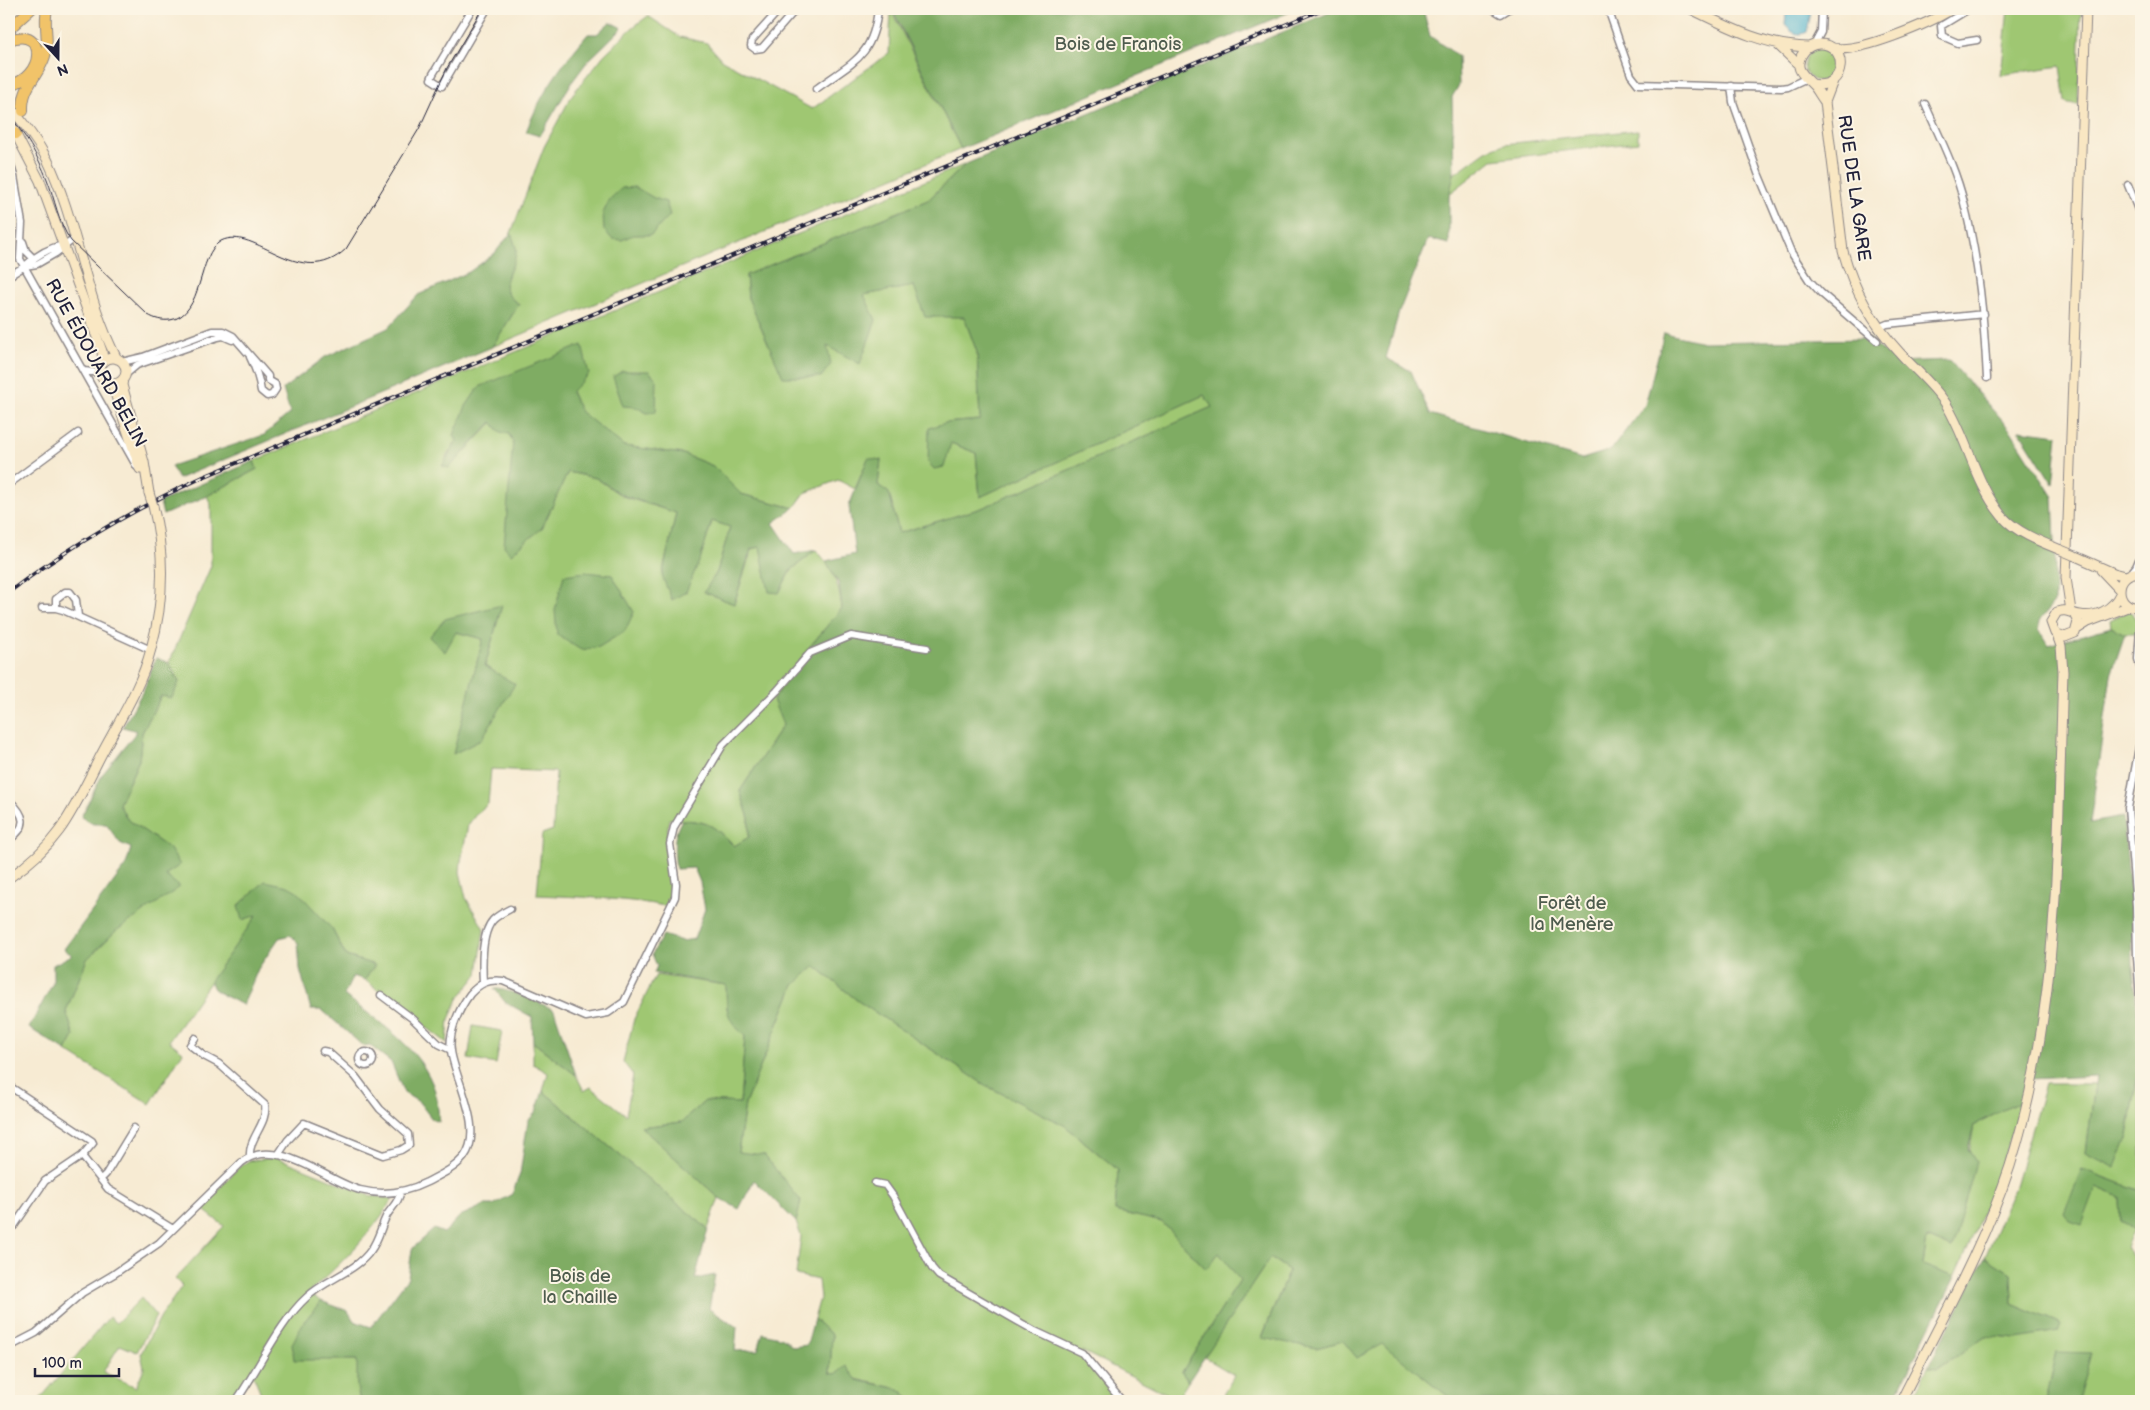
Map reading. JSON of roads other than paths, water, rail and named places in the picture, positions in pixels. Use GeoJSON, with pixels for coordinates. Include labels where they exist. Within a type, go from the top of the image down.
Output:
{"type":"FeatureCollection","features":[{"type":"Feature","properties":{"kind":"main road"},"geometry":{"type":"LineString","coordinates":[[9,21],[22,9]]}},
{"type":"Feature","properties":{"kind":"main road"},"geometry":{"type":"LineString","coordinates":[[9,29],[31,9]]}},
{"type":"Feature","properties":{"kind":"main road"},"geometry":{"type":"LineString","coordinates":[[23,111],[26,87],[43,62],[47,48],[45,20],[47,9]]}},
{"type":"Feature","properties":{"kind":"main road"},"geometry":{"type":"LineString","coordinates":[[9,40],[21,37],[27,38],[35,45],[38,56],[35,67],[30,74],[18,83],[9,85]]}},
{"type":"Feature","properties":{"kind":"street"},"geometry":{"type":"LineString","coordinates":[[472,9],[432,74],[431,79],[434,83],[442,86],[486,9]]}},
{"type":"Feature","properties":{"kind":"street"},"geometry":{"type":"LineString","coordinates":[[780,9],[752,40],[751,46],[755,49],[762,48],[796,9]]}},
{"type":"Feature","properties":{"kind":"street"},"geometry":{"type":"LineString","coordinates":[[816,89],[863,54],[870,43],[876,26],[878,9]]}},
{"type":"Feature","properties":{"kind":"street"},"geometry":{"type":"LineString","coordinates":[[1492,9],[1501,14],[1509,9]]}},
{"type":"Feature","properties":{"kind":"street"},"geometry":{"type":"LineString","coordinates":[[1608,9],[1631,75],[1638,84],[1788,87],[1809,82],[1819,85],[1833,81]]}},
{"type":"Feature","properties":{"kind":"street"},"geometry":{"type":"LineString","coordinates":[[1691,9],[1737,31],[1778,45],[1830,46],[1844,49],[1915,28],[1952,9]]}},
{"type":"Feature","properties":{"kind":"street"},"geometry":{"type":"LineString","coordinates":[[1799,65],[1803,52],[1811,46],[1821,32],[1822,9]]}},
{"type":"Feature","properties":{"kind":"street"},"geometry":{"type":"LineString","coordinates":[[1969,9],[1941,26],[1942,36],[1958,43],[1977,40]]}},
{"type":"Feature","properties":{"kind":"street"},"geometry":{"type":"LineString","coordinates":[[2063,672],[2061,651],[2051,622],[2057,612],[2066,578],[2086,9]]}},
{"type":"Feature","properties":{"kind":"street"},"geometry":{"type":"LineString","coordinates":[[1821,32],[1837,53],[1841,66]]}},
{"type":"Feature","properties":{"kind":"street"},"geometry":{"type":"LineString","coordinates":[[1825,102],[1845,58],[1865,44]]}},
{"type":"Feature","properties":{"kind":"street"},"geometry":{"type":"LineString","coordinates":[[1778,45],[1799,65],[1809,82],[1825,102]]}},
{"type":"Feature","properties":{"kind":"street"},"geometry":{"type":"LineString","coordinates":[[1731,86],[1733,102],[1746,134],[1758,173],[1791,252],[1804,273],[1821,293],[1877,341]]}},
{"type":"Feature","properties":{"kind":"street","name":"RUE DE LA GARE"},"geometry":{"type":"LineString","coordinates":[[1825,102],[1843,251],[1858,295],[1878,328],[1945,402],[1983,487],[2003,517],[2025,534],[2095,565],[2128,575]]}},
{"type":"Feature","properties":{"kind":"street"},"geometry":{"type":"LineString","coordinates":[[1925,104],[1965,204],[1981,283],[1987,378]]}},
{"type":"Feature","properties":{"kind":"street"},"geometry":{"type":"LineString","coordinates":[[9,106],[34,138]]}},
{"type":"Feature","properties":{"kind":"street"},"geometry":{"type":"LineString","coordinates":[[23,111],[34,138],[54,177],[91,293],[119,360],[126,368],[122,385],[144,462],[149,493]]}},
{"type":"Feature","properties":{"kind":"street"},"geometry":{"type":"LineString","coordinates":[[9,121],[12,131],[40,181],[102,351],[103,363],[100,373],[104,380],[112,384],[153,506],[160,540],[162,572],[160,603],[151,650],[130,700],[65,824],[43,851],[9,878]]}},
{"type":"Feature","properties":{"kind":"street","name":"RUE ÉDOUARD BELIN"},"geometry":{"type":"LineString","coordinates":[[9,159],[19,200],[22,241],[19,255],[22,263],[142,474]]}},
{"type":"Feature","properties":{"kind":"street"},"geometry":{"type":"LineString","coordinates":[[2128,185],[2141,217]]}},
{"type":"Feature","properties":{"kind":"street","name":"RUE ÉDOUARD BELIN"},"geometry":{"type":"LineString","coordinates":[[9,276],[25,266],[38,264],[75,238]]}},
{"type":"Feature","properties":{"kind":"street","name":"RUE ÉDOUARD BELIN"},"geometry":{"type":"LineString","coordinates":[[22,241],[26,251],[33,258]]}},
{"type":"Feature","properties":{"kind":"street"},"geometry":{"type":"LineString","coordinates":[[25,266],[33,258],[64,245]]}},
{"type":"Feature","properties":{"kind":"street"},"geometry":{"type":"LineString","coordinates":[[1878,328],[1887,324],[1984,314]]}},
{"type":"Feature","properties":{"kind":"street"},"geometry":{"type":"LineString","coordinates":[[103,363],[109,359],[119,360],[143,357],[212,331],[223,331],[233,336],[268,376],[268,380]]}},
{"type":"Feature","properties":{"kind":"street"},"geometry":{"type":"LineString","coordinates":[[112,384],[124,377],[137,365],[191,346],[224,336],[239,345]]}},
{"type":"Feature","properties":{"kind":"street"},"geometry":{"type":"LineString","coordinates":[[191,346],[194,337]]}},
{"type":"Feature","properties":{"kind":"street"},"geometry":{"type":"LineString","coordinates":[[250,357],[258,372],[262,394],[267,396],[272,395],[276,391],[276,386],[268,380]]}},
{"type":"Feature","properties":{"kind":"street"},"geometry":{"type":"LineString","coordinates":[[84,371],[100,373]]}},
{"type":"Feature","properties":{"kind":"street"},"geometry":{"type":"LineString","coordinates":[[261,384],[268,380]]}},
{"type":"Feature","properties":{"kind":"street"},"geometry":{"type":"LineString","coordinates":[[9,484],[78,433]]}},
{"type":"Feature","properties":{"kind":"street"},"geometry":{"type":"LineString","coordinates":[[2057,612],[2064,610],[2087,616],[2102,612],[2115,604],[2120,592],[2121,582],[2136,567],[2141,555]]}},
{"type":"Feature","properties":{"kind":"street","name":"RUE DE LA GARE"},"geometry":{"type":"LineString","coordinates":[[2095,565],[2111,579],[2124,601],[2135,607]]}},
{"type":"Feature","properties":{"kind":"street"},"geometry":{"type":"LineString","coordinates":[[2128,575],[2141,573]]}},
{"type":"Feature","properties":{"kind":"street"},"geometry":{"type":"LineString","coordinates":[[1901,1401],[1979,1245],[2009,1168],[2036,1070],[2050,966],[2063,672],[2066,650],[2078,620],[2073,612],[2066,578]]}},
{"type":"Feature","properties":{"kind":"street"},"geometry":{"type":"LineString","coordinates":[[56,608],[56,599],[60,595],[70,592],[76,600],[78,616]]}},
{"type":"Feature","properties":{"kind":"street"},"geometry":{"type":"LineString","coordinates":[[2056,634],[2065,637],[2085,623],[2135,607],[2141,619],[2138,659],[2141,670]]}},
{"type":"Feature","properties":{"kind":"street"},"geometry":{"type":"LineString","coordinates":[[42,608],[56,608],[78,616],[151,650]]}},
{"type":"Feature","properties":{"kind":"street"},"geometry":{"type":"LineString","coordinates":[[9,1347],[36,1333],[82,1293],[151,1249],[241,1163],[250,1157],[262,1154],[290,1158],[359,1190],[377,1193],[400,1192],[420,1185],[459,1163],[469,1147],[470,1129],[467,1104],[451,1050],[451,1036],[460,1012],[469,996],[483,982],[503,980],[586,1017],[608,1013],[624,1002],[676,897],[670,844],[674,827],[724,744],[777,692],[810,653],[851,636],[927,648]]}},
{"type":"Feature","properties":{"kind":"street"},"geometry":{"type":"LineString","coordinates":[[2141,736],[2128,808],[2136,906],[2141,1013]]}},
{"type":"Feature","properties":{"kind":"street"},"geometry":{"type":"LineString","coordinates":[[9,800],[19,810],[23,821],[20,830],[9,840]]}},
{"type":"Feature","properties":{"kind":"street"},"geometry":{"type":"LineString","coordinates":[[483,982],[486,936],[489,926],[510,909]]}},
{"type":"Feature","properties":{"kind":"street"},"geometry":{"type":"LineString","coordinates":[[381,996],[412,1019],[440,1044],[451,1050]]}},
{"type":"Feature","properties":{"kind":"street"},"geometry":{"type":"LineString","coordinates":[[195,1038],[190,1045],[204,1056],[219,1064],[265,1105],[267,1114],[249,1150],[250,1157]]}},
{"type":"Feature","properties":{"kind":"street"},"geometry":{"type":"LineString","coordinates":[[278,1155],[304,1123],[364,1149],[383,1155],[407,1148],[410,1141],[408,1134],[380,1109],[355,1076],[328,1052],[323,1051]]}},
{"type":"Feature","properties":{"kind":"street"},"geometry":{"type":"LineString","coordinates":[[355,1076],[362,1065]]}},
{"type":"Feature","properties":{"kind":"street"},"geometry":{"type":"LineString","coordinates":[[9,1086],[93,1143],[82,1156],[45,1181],[14,1226],[9,1229]]}},
{"type":"Feature","properties":{"kind":"street"},"geometry":{"type":"LineString","coordinates":[[101,1179],[134,1128]]}},
{"type":"Feature","properties":{"kind":"street"},"geometry":{"type":"LineString","coordinates":[[82,1156],[108,1189],[173,1229]]}},
{"type":"Feature","properties":{"kind":"street"},"geometry":{"type":"LineString","coordinates":[[874,1183],[885,1185],[893,1196],[932,1268],[939,1276],[1035,1331],[1082,1353],[1122,1401]]}},
{"type":"Feature","properties":{"kind":"street"},"geometry":{"type":"LineString","coordinates":[[236,1401],[255,1375],[290,1314],[316,1289],[350,1269],[371,1250],[382,1232],[387,1216],[400,1197],[400,1192]]}},
{"type":"Feature","properties":{"kind":"water"},"geometry":{"type":"Polygon","coordinates":[[[1789,9],[1809,9],[1811,12],[1807,32],[1794,33],[1785,25],[1786,13],[1789,9]]]}},
{"type":"Feature","properties":{"kind":"tram line"},"geometry":{"type":"LineString","coordinates":[[9,115],[26,138],[40,162],[63,227],[71,241],[148,315],[153,318],[170,320],[181,316],[189,308],[195,297],[208,258],[213,248],[221,241],[234,238],[248,241],[295,261],[312,264],[329,260],[346,249],[419,129],[447,68],[482,9]]}},
{"type":"Feature","properties":{"kind":"railway"},"geometry":{"type":"LineString","coordinates":[[9,592],[55,559],[103,529],[203,477],[1323,9]]}},
{"type":"Feature","properties":{"kind":"park label","name":"Bois de Franois"},"geometry":{"type":"Point","coordinates":[1118,44]}},
{"type":"Feature","properties":{"kind":"park label","name":"Forêt de la Menère"},"geometry":{"type":"Point","coordinates":[1572,913]}},
{"type":"Feature","properties":{"kind":"park label","name":"Bois de la Chaille"},"geometry":{"type":"Point","coordinates":[580,1286]}}]}
